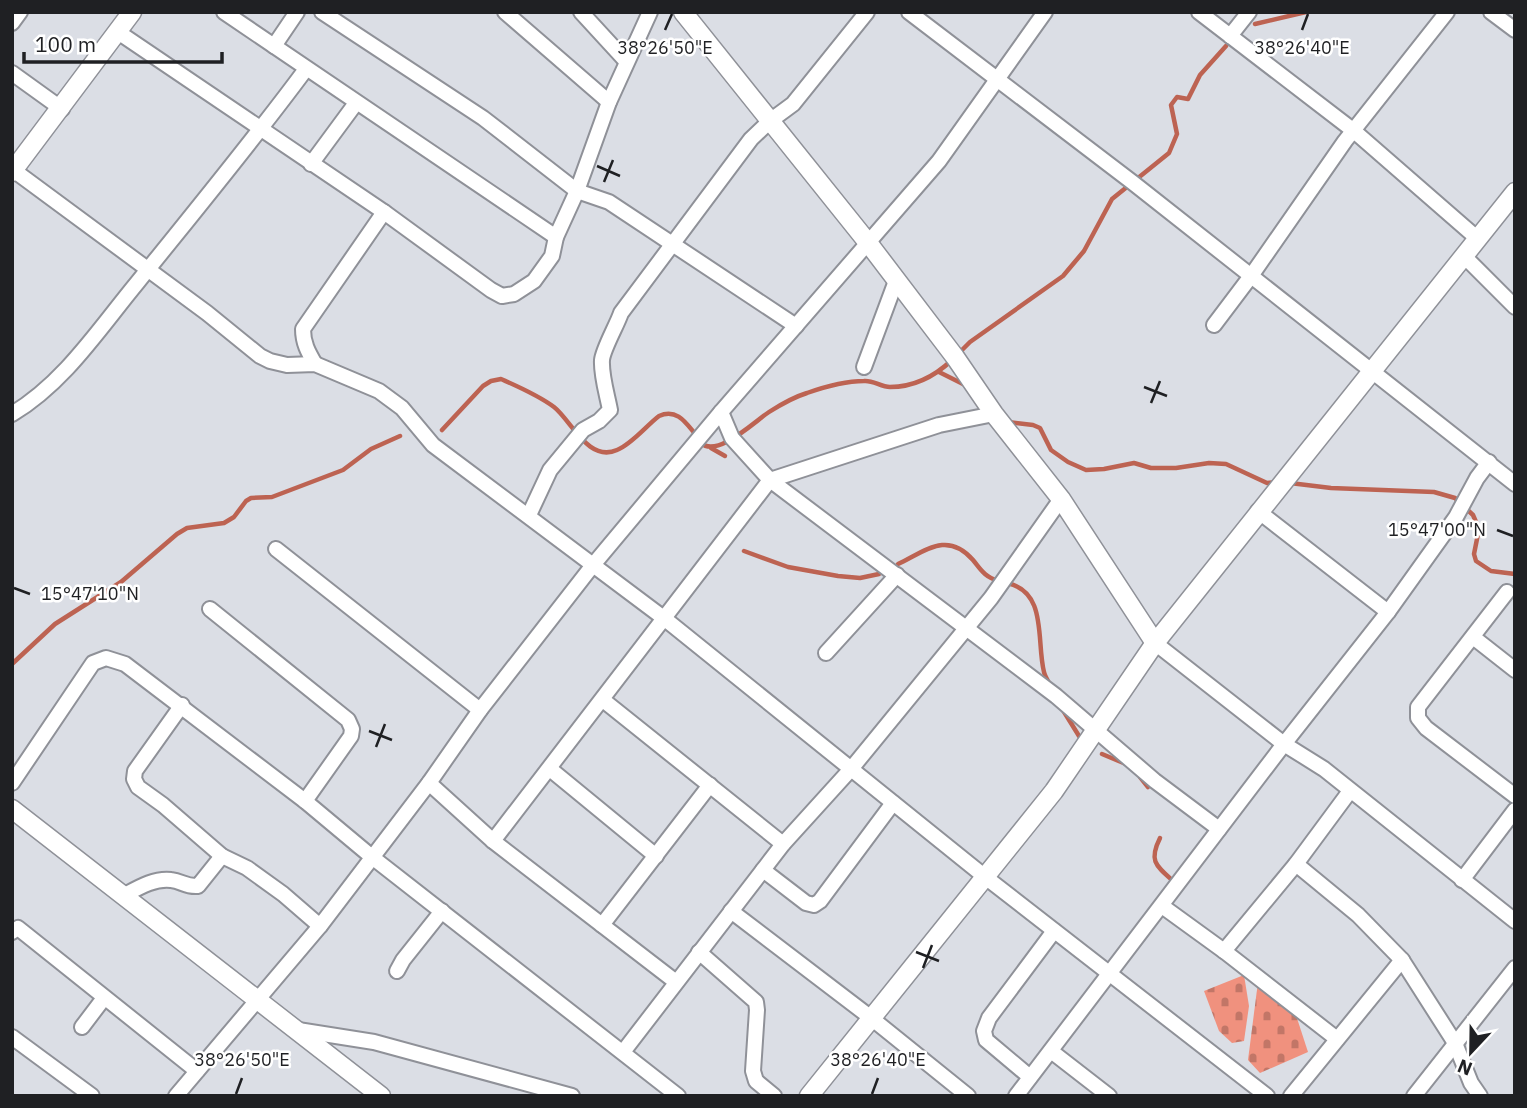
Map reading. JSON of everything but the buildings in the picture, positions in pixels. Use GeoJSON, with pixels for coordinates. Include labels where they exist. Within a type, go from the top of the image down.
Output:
{"type":"FeatureCollection","features":[{"type":"Feature","properties":{"kind":"street"},"geometry":{"type":"LineString","coordinates":[[12,23],[20,12]]}},
{"type":"Feature","properties":{"kind":"street"},"geometry":{"type":"LineString","coordinates":[[132,12],[13,171],[148,269],[260,356],[287,365],[315,364],[379,391],[402,408],[433,445],[665,619],[984,876],[1267,1096]]}},
{"type":"Feature","properties":{"kind":"street"},"geometry":{"type":"LineString","coordinates":[[224,12],[556,237]]}},
{"type":"Feature","properties":{"kind":"street"},"geometry":{"type":"LineString","coordinates":[[274,46],[297,12]]}},
{"type":"Feature","properties":{"kind":"street"},"geometry":{"type":"LineString","coordinates":[[322,12],[483,118],[577,191],[609,202],[796,326]]}},
{"type":"Feature","properties":{"kind":"street"},"geometry":{"type":"LineString","coordinates":[[505,12],[609,102]]}},
{"type":"Feature","properties":{"kind":"street"},"geometry":{"type":"LineString","coordinates":[[581,12],[626,61]]}},
{"type":"Feature","properties":{"kind":"street"},"geometry":{"type":"LineString","coordinates":[[118,32],[384,212],[502,296],[534,281],[552,256],[556,237],[577,191],[609,102],[650,12]]}},
{"type":"Feature","properties":{"kind":"street"},"geometry":{"type":"LineString","coordinates":[[683,12],[869,244],[955,357],[993,414],[1061,499],[1154,643],[1284,744],[1324,769],[1515,921]]}},
{"type":"Feature","properties":{"kind":"street"},"geometry":{"type":"LineString","coordinates":[[529,515],[550,470],[583,430],[599,421],[610,410],[602,360],[604,349],[612,337],[621,313],[751,139],[793,104],[867,12]]}},
{"type":"Feature","properties":{"kind":"street"},"geometry":{"type":"LineString","coordinates":[[909,12],[1132,182],[1515,484]]}},
{"type":"Feature","properties":{"kind":"street"},"geometry":{"type":"LineString","coordinates":[[176,1096],[320,926],[429,783],[480,710],[593,565],[721,412],[939,161],[1045,12]]}},
{"type":"Feature","properties":{"kind":"street"},"geometry":{"type":"LineString","coordinates":[[1199,12],[1354,131],[1478,239]]}},
{"type":"Feature","properties":{"kind":"street"},"geometry":{"type":"LineString","coordinates":[[1230,36],[1250,12]]}},
{"type":"Feature","properties":{"kind":"street"},"geometry":{"type":"LineString","coordinates":[[1214,325],[1354,131],[1447,12]]}},
{"type":"Feature","properties":{"kind":"street"},"geometry":{"type":"LineString","coordinates":[[1491,12],[1515,30]]}},
{"type":"Feature","properties":{"kind":"street"},"geometry":{"type":"LineString","coordinates":[[12,415],[37,398],[70,364],[261,130],[306,69]]}},
{"type":"Feature","properties":{"kind":"street"},"geometry":{"type":"LineString","coordinates":[[12,73],[62,109]]}},
{"type":"Feature","properties":{"kind":"street"},"geometry":{"type":"LineString","coordinates":[[312,164],[356,103]]}},
{"type":"Feature","properties":{"kind":"street"},"geometry":{"type":"LineString","coordinates":[[808,1096],[1054,791],[1154,643],[1258,510],[1515,192]]}},
{"type":"Feature","properties":{"kind":"street"},"geometry":{"type":"LineString","coordinates":[[315,364],[306,349],[303,329],[384,212]]}},
{"type":"Feature","properties":{"kind":"street"},"geometry":{"type":"LineString","coordinates":[[1464,257],[1515,307]]}},
{"type":"Feature","properties":{"kind":"street"},"geometry":{"type":"LineString","coordinates":[[864,367],[896,281]]}},
{"type":"Feature","properties":{"kind":"street"},"geometry":{"type":"LineString","coordinates":[[721,412],[732,438],[770,480],[966,627],[1097,730],[1155,781],[1219,829]]}},
{"type":"Feature","properties":{"kind":"street"},"geometry":{"type":"LineString","coordinates":[[493,841],[770,480],[927,428],[993,414]]}},
{"type":"Feature","properties":{"kind":"street"},"geometry":{"type":"LineString","coordinates":[[1016,1096],[1388,612],[1456,517],[1489,462]]}},
{"type":"Feature","properties":{"kind":"street"},"geometry":{"type":"LineString","coordinates":[[623,1052],[783,844],[851,769],[996,590],[1061,499]]}},
{"type":"Feature","properties":{"kind":"street"},"geometry":{"type":"LineString","coordinates":[[1258,510],[1388,612]]}},
{"type":"Feature","properties":{"kind":"street"},"geometry":{"type":"LineString","coordinates":[[276,549],[480,710]]}},
{"type":"Feature","properties":{"kind":"street"},"geometry":{"type":"LineString","coordinates":[[827,653],[895,573]]}},
{"type":"Feature","properties":{"kind":"street"},"geometry":{"type":"LineString","coordinates":[[1507,592],[1418,707],[1418,718],[1426,728],[1515,796]]}},
{"type":"Feature","properties":{"kind":"street"},"geometry":{"type":"LineString","coordinates":[[210,609],[348,720],[352,729],[351,736],[305,801]]}},
{"type":"Feature","properties":{"kind":"street"},"geometry":{"type":"LineString","coordinates":[[1473,637],[1515,670]]}},
{"type":"Feature","properties":{"kind":"street"},"geometry":{"type":"LineString","coordinates":[[12,783],[93,663],[106,658],[125,664],[305,801],[372,857],[678,1096]]}},
{"type":"Feature","properties":{"kind":"street"},"geometry":{"type":"LineString","coordinates":[[603,699],[783,844]]}},
{"type":"Feature","properties":{"kind":"street"},"geometry":{"type":"LineString","coordinates":[[182,705],[135,771],[134,779],[138,787],[222,856],[247,868],[320,926]]}},
{"type":"Feature","properties":{"kind":"street"},"geometry":{"type":"LineString","coordinates":[[550,769],[656,856]]}},
{"type":"Feature","properties":{"kind":"street"},"geometry":{"type":"LineString","coordinates":[[429,783],[493,841],[676,982]]}},
{"type":"Feature","properties":{"kind":"street"},"geometry":{"type":"LineString","coordinates":[[602,925],[710,785]]}},
{"type":"Feature","properties":{"kind":"street"},"geometry":{"type":"LineString","coordinates":[[1224,951],[1296,864],[1350,790]]}},
{"type":"Feature","properties":{"kind":"street"},"geometry":{"type":"LineString","coordinates":[[763,870],[806,903],[814,905],[820,901],[893,803]]}},
{"type":"Feature","properties":{"kind":"street"},"geometry":{"type":"LineString","coordinates":[[12,808],[381,1096]]}},
{"type":"Feature","properties":{"kind":"street"},"geometry":{"type":"LineString","coordinates":[[1462,880],[1515,810]]}},
{"type":"Feature","properties":{"kind":"street"},"geometry":{"type":"LineString","coordinates":[[123,896],[149,883],[162,880],[174,880],[185,887],[198,886],[222,856]]}},
{"type":"Feature","properties":{"kind":"street"},"geometry":{"type":"LineString","coordinates":[[1296,864],[1358,915],[1402,960],[1455,1044],[1471,1083],[1480,1096]]}},
{"type":"Feature","properties":{"kind":"street"},"geometry":{"type":"LineString","coordinates":[[1162,906],[1337,1039]]}},
{"type":"Feature","properties":{"kind":"street"},"geometry":{"type":"LineString","coordinates":[[397,971],[442,911]]}},
{"type":"Feature","properties":{"kind":"street"},"geometry":{"type":"LineString","coordinates":[[731,911],[968,1096]]}},
{"type":"Feature","properties":{"kind":"street"},"geometry":{"type":"LineString","coordinates":[[12,932],[18,929],[197,1071]]}},
{"type":"Feature","properties":{"kind":"street"},"geometry":{"type":"LineString","coordinates":[[1030,1077],[986,1040],[984,1031],[989,1018],[1054,931]]}},
{"type":"Feature","properties":{"kind":"street"},"geometry":{"type":"LineString","coordinates":[[699,952],[756,1002],[753,1071],[756,1081],[774,1096]]}},
{"type":"Feature","properties":{"kind":"street"},"geometry":{"type":"LineString","coordinates":[[1291,1096],[1402,960]]}},
{"type":"Feature","properties":{"kind":"street"},"geometry":{"type":"LineString","coordinates":[[1413,1096],[1515,968]]}},
{"type":"Feature","properties":{"kind":"street"},"geometry":{"type":"LineString","coordinates":[[82,1027],[104,998]]}},
{"type":"Feature","properties":{"kind":"street"},"geometry":{"type":"LineString","coordinates":[[296,1030],[374,1042],[572,1096]]}},
{"type":"Feature","properties":{"kind":"street"},"geometry":{"type":"LineString","coordinates":[[12,1037],[92,1096]]}},
{"type":"Feature","properties":{"kind":"street"},"geometry":{"type":"LineString","coordinates":[[1051,1051],[1109,1096]]}},
{"type":"Feature","properties":{"kind":"green space"},"geometry":{"type":"Polygon","coordinates":[[[1244,975],[1249,1006],[1244,1041],[1232,1043],[1219,1031],[1204,991],[1244,975]]]}},
{"type":"Feature","properties":{"kind":"green space"},"geometry":{"type":"Polygon","coordinates":[[[1258,982],[1294,1009],[1308,1052],[1260,1073],[1248,1060],[1258,982]]]}},
{"type":"Feature","properties":{"kind":"waterway"},"geometry":{"type":"LineString","coordinates":[[1255,24],[1306,12]]}},
{"type":"Feature","properties":{"kind":"waterway"},"geometry":{"type":"LineString","coordinates":[[958,354],[970,342],[1063,276],[1084,251],[1112,199],[1169,153],[1177,134],[1171,105],[1177,97],[1188,99],[1200,75],[1226,46]]}},
{"type":"Feature","properties":{"kind":"waterway"},"geometry":{"type":"LineString","coordinates":[[701,443],[716,446],[726,442],[769,412],[814,391],[857,381],[890,387],[916,383],[939,371],[952,360]]}},
{"type":"Feature","properties":{"kind":"waterway"},"geometry":{"type":"LineString","coordinates":[[939,372],[965,385]]}},
{"type":"Feature","properties":{"kind":"waterway"},"geometry":{"type":"LineString","coordinates":[[442,430],[483,386],[501,379],[554,407],[581,438],[597,451],[607,452],[623,447],[659,416],[665,414],[676,415],[696,435]]}},
{"type":"Feature","properties":{"kind":"waterway"},"geometry":{"type":"LineString","coordinates":[[1008,422],[1040,428],[1051,450],[1086,470],[1134,463],[1151,468],[1226,464],[1267,483],[1277,482]]}},
{"type":"Feature","properties":{"kind":"waterway"},"geometry":{"type":"LineString","coordinates":[[12,664],[55,624],[121,582],[187,528],[224,523],[234,517],[251,498],[272,497],[343,470],[371,449],[400,436]]}},
{"type":"Feature","properties":{"kind":"waterway"},"geometry":{"type":"LineString","coordinates":[[711,448],[725,456]]}},
{"type":"Feature","properties":{"kind":"waterway"},"geometry":{"type":"LineString","coordinates":[[1290,483],[1331,488],[1434,492],[1455,498],[1473,515],[1479,529],[1474,554],[1476,561],[1491,571],[1515,574]]}},
{"type":"Feature","properties":{"kind":"waterway"},"geometry":{"type":"LineString","coordinates":[[898,564],[936,546],[954,546],[973,560],[986,575],[998,581]]}},
{"type":"Feature","properties":{"kind":"waterway"},"geometry":{"type":"LineString","coordinates":[[744,551],[788,567],[838,576],[860,578],[879,574]]}},
{"type":"Feature","properties":{"kind":"waterway"},"geometry":{"type":"LineString","coordinates":[[1007,583],[1020,588],[1029,596],[1035,607],[1044,672],[1051,687]]}},
{"type":"Feature","properties":{"kind":"waterway"},"geometry":{"type":"LineString","coordinates":[[1061,707],[1079,736]]}},
{"type":"Feature","properties":{"kind":"waterway"},"geometry":{"type":"LineString","coordinates":[[1102,754],[1126,764]]}},
{"type":"Feature","properties":{"kind":"waterway"},"geometry":{"type":"LineString","coordinates":[[1140,777],[1148,787]]}},
{"type":"Feature","properties":{"kind":"waterway"},"geometry":{"type":"LineString","coordinates":[[1160,838],[1154,857],[1161,870],[1172,880]]}}]}
